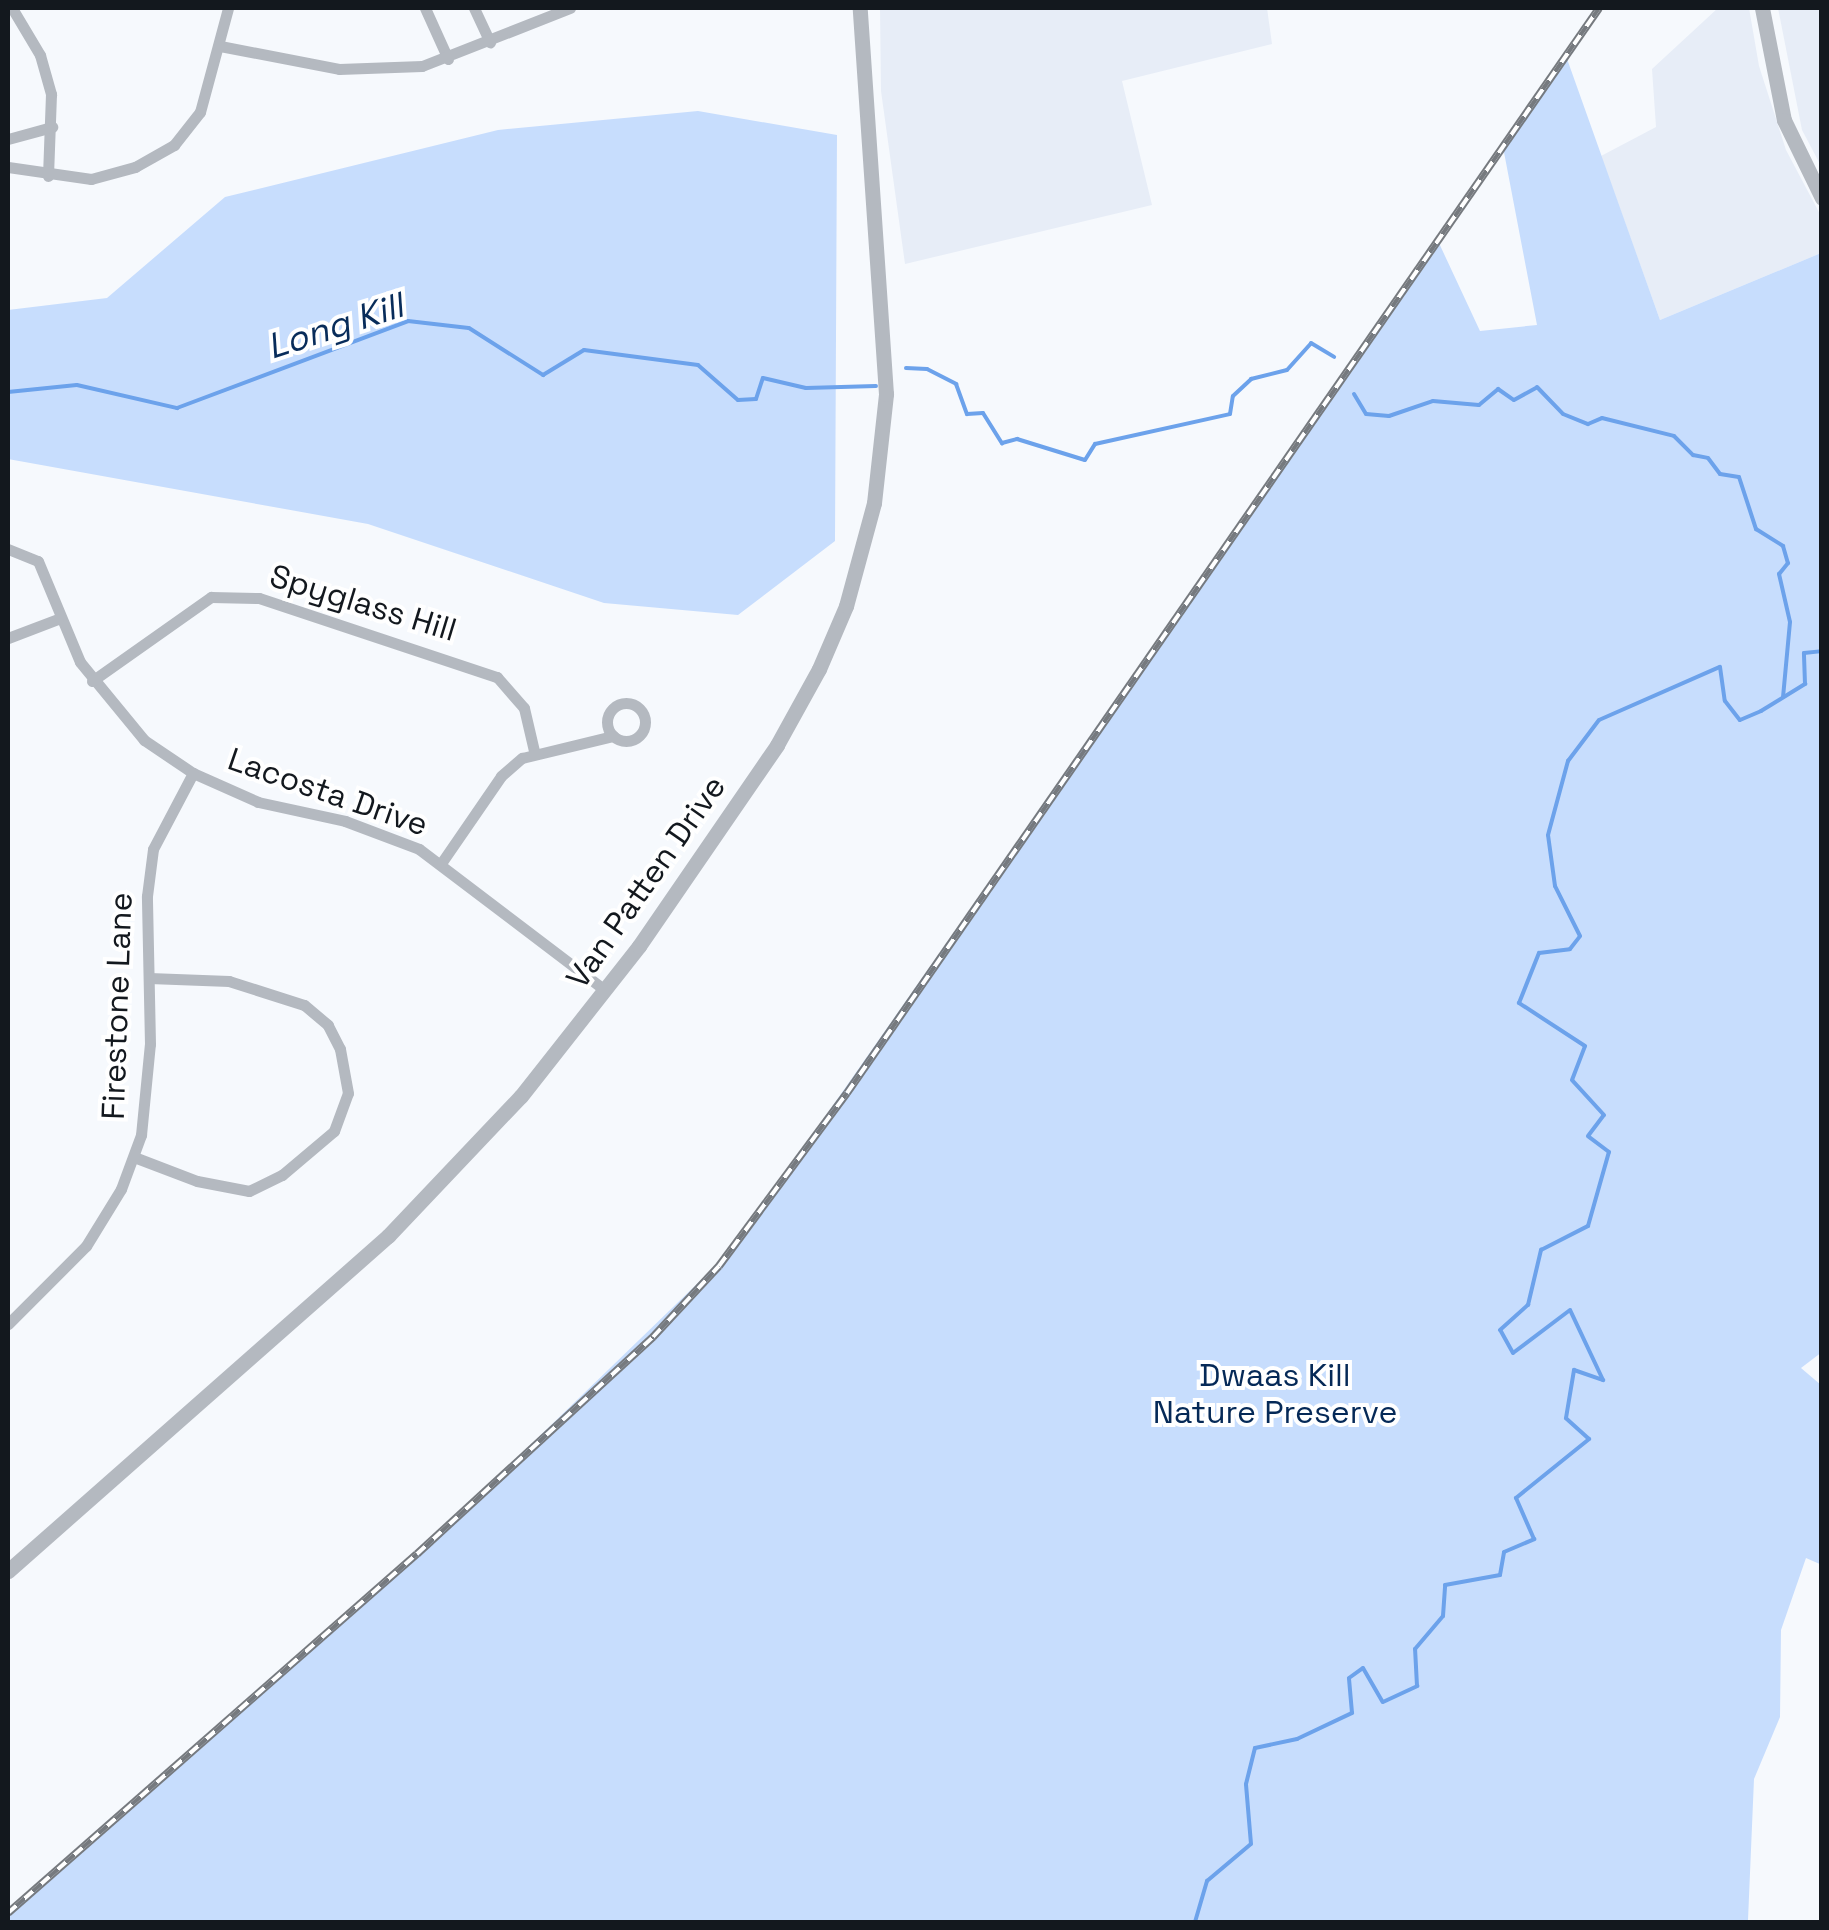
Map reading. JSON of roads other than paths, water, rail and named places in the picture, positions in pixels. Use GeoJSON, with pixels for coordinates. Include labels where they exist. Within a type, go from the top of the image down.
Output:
{"type":"FeatureCollection","features":[{"type":"Feature","properties":{"kind":"street"},"geometry":{"type":"LineString","coordinates":[[12,8],[40,55],[52,128],[48,176]]}},
{"type":"Feature","properties":{"kind":"street"},"geometry":{"type":"LineString","coordinates":[[8,168],[48,176],[111,175],[174,145],[200,112],[228,8]]}},
{"type":"Feature","properties":{"kind":"street"},"geometry":{"type":"LineString","coordinates":[[425,8],[448,59]]}},
{"type":"Feature","properties":{"kind":"street"},"geometry":{"type":"LineString","coordinates":[[474,8],[490,42]]}},
{"type":"Feature","properties":{"kind":"street"},"geometry":{"type":"LineString","coordinates":[[220,46],[308,66],[392,69],[448,59],[570,8]]}},
{"type":"Feature","properties":{"kind":"street","name":"Van Patten Drive"},"geometry":{"type":"LineString","coordinates":[[8,1571],[388,1236],[521,1096],[605,990],[777,745],[827,652],[856,574],[874,503],[886,394],[860,8]]}},
{"type":"Feature","properties":{"kind":"street"},"geometry":{"type":"LineString","coordinates":[[1762,8],[1784,120],[1822,198]]}},
{"type":"Feature","properties":{"kind":"street"},"geometry":{"type":"LineString","coordinates":[[8,139],[52,128]]}},
{"type":"Feature","properties":{"kind":"street","name":"Lacosta Drive"},"geometry":{"type":"LineString","coordinates":[[8,549],[38,561],[58,619],[92,681],[144,740],[192,773],[258,802],[345,821],[442,862],[605,990]]}},
{"type":"Feature","properties":{"kind":"street","name":"Spyglass Hill"},"geometry":{"type":"LineString","coordinates":[[92,681],[211,597],[259,598],[497,677],[524,708],[534,751]]}},
{"type":"Feature","properties":{"kind":"street"},"geometry":{"type":"LineString","coordinates":[[8,638],[58,619]]}},
{"type":"Feature","properties":{"kind":"street"},"geometry":{"type":"LineString","coordinates":[[442,862],[501,776],[534,751],[612,736]]}},
{"type":"Feature","properties":{"kind":"street","name":"Firestone Lane"},"geometry":{"type":"LineString","coordinates":[[8,1324],[86,1246],[134,1157],[146,1110],[153,850],[192,773]]}},
{"type":"Feature","properties":{"kind":"street"},"geometry":{"type":"LineString","coordinates":[[134,1157],[197,1181],[249,1191],[282,1174],[326,1138],[348,1093],[340,1049],[328,1025],[304,1005],[229,981],[148,978]]}},
{"type":"Feature","properties":{"kind":"waterway","name":"Long Kill"},"geometry":{"type":"LineString","coordinates":[[8,392],[77,385],[177,408],[408,321],[469,328],[543,375],[584,350],[698,365],[738,400],[756,399],[763,378],[806,388],[876,386]]}},
{"type":"Feature","properties":{"kind":"waterway","name":"Long Kill"},"geometry":{"type":"LineString","coordinates":[[906,368],[927,369],[956,384],[967,414],[983,413],[1002,443],[1017,439],[1085,460],[1095,444],[1230,414],[1233,396],[1251,379],[1287,370],[1311,343],[1334,357]]}},
{"type":"Feature","properties":{"kind":"waterway","name":"Long Kill"},"geometry":{"type":"LineString","coordinates":[[1354,394],[1366,414],[1389,416],[1433,401],[1479,405],[1498,389],[1514,400],[1537,387],[1563,414],[1588,424],[1602,418],[1674,436],[1693,455],[1708,458],[1720,474],[1739,477],[1756,529],[1783,546],[1788,563],[1779,574],[1790,622],[1783,697]]}},
{"type":"Feature","properties":{"kind":"waterway"},"geometry":{"type":"LineString","coordinates":[[1195,1922],[1207,1881],[1251,1844],[1246,1784],[1255,1748],[1297,1739],[1352,1713],[1349,1678],[1363,1668],[1383,1702],[1417,1686],[1415,1649],[1443,1616],[1445,1585],[1500,1575],[1504,1552],[1534,1539],[1516,1498],[1589,1439],[1566,1418],[1574,1370],[1603,1380],[1570,1310],[1513,1353],[1500,1330],[1528,1305],[1541,1250],[1588,1226],[1609,1152],[1588,1136],[1604,1115],[1572,1080],[1585,1046],[1519,1003],[1539,953],[1570,949],[1580,936],[1555,886],[1548,835],[1568,761],[1599,720],[1720,667],[1725,701],[1740,720],[1761,711],[1805,684],[1804,653],[1822,651]]}},
{"type":"Feature","properties":{"kind":"railway"},"geometry":{"type":"LineString","coordinates":[[8,1913],[417,1554],[653,1337],[719,1266],[847,1093],[1599,8]]}},
{"type":"Feature","properties":{"kind":"park label","name":"Dwaas Kill Nature Preserve"},"geometry":{"type":"Point","coordinates":[1275,1394]}}]}
